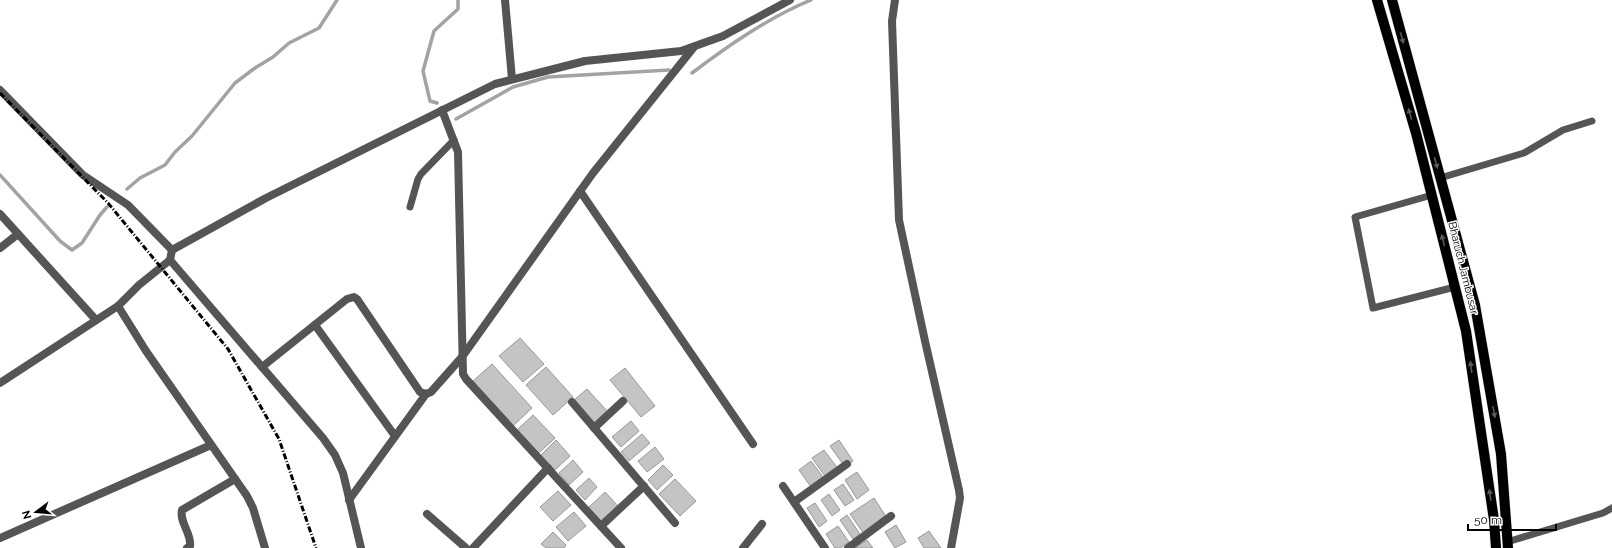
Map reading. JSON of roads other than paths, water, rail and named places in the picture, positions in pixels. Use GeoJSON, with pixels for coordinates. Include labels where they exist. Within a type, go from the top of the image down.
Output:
{"type":"FeatureCollection","features":[{"type":"Feature","properties":{"kind":"main road","name":"Bharuch Jambusar"},"geometry":{"type":"LineString","coordinates":[[1377,0],[1416,133],[1466,331],[1494,520],[1496,548]]}},
{"type":"Feature","properties":{"kind":"main road","name":"Bharuch Jambusar"},"geometry":{"type":"LineString","coordinates":[[1392,0],[1477,315],[1501,454],[1508,545]]}},
{"type":"Feature","properties":{"kind":"street"},"geometry":{"type":"LineString","coordinates":[[498,0],[505,4],[512,79]]}},
{"type":"Feature","properties":{"kind":"street"},"geometry":{"type":"LineString","coordinates":[[0,383],[118,306],[139,284],[170,260],[172,250],[266,198],[495,84],[585,61],[681,51],[723,36],[790,0]]}},
{"type":"Feature","properties":{"kind":"street"},"geometry":{"type":"LineString","coordinates":[[895,0],[892,21],[899,220],[959,490],[960,498],[951,548]]}},
{"type":"Feature","properties":{"kind":"street"},"geometry":{"type":"LineString","coordinates":[[349,500],[426,394],[431,392],[462,357],[596,169],[694,47]]}},
{"type":"Feature","properties":{"kind":"street"},"geometry":{"type":"LineString","coordinates":[[0,90],[83,175],[128,205],[172,250]]}},
{"type":"Feature","properties":{"kind":"street"},"geometry":{"type":"LineString","coordinates":[[442,110],[458,152],[462,368],[466,380],[621,548]]}},
{"type":"Feature","properties":{"kind":"street"},"geometry":{"type":"LineString","coordinates":[[580,191],[753,444]]}},
{"type":"Feature","properties":{"kind":"street"},"geometry":{"type":"LineString","coordinates":[[0,214],[96,320]]}},
{"type":"Feature","properties":{"kind":"street"},"geometry":{"type":"LineString","coordinates":[[0,248],[18,234]]}},
{"type":"Feature","properties":{"kind":"street"},"geometry":{"type":"LineString","coordinates":[[170,260],[323,438],[343,473],[361,548]]}},
{"type":"Feature","properties":{"kind":"street"},"geometry":{"type":"LineString","coordinates":[[262,367],[347,299],[354,297],[357,299],[420,392],[426,394]]}},
{"type":"Feature","properties":{"kind":"street"},"geometry":{"type":"LineString","coordinates":[[118,306],[146,351],[250,502],[262,546]]}},
{"type":"Feature","properties":{"kind":"street"},"geometry":{"type":"LineString","coordinates":[[315,325],[395,436]]}},
{"type":"Feature","properties":{"kind":"street"},"geometry":{"type":"LineString","coordinates":[[594,428],[623,401]]}},
{"type":"Feature","properties":{"kind":"street"},"geometry":{"type":"LineString","coordinates":[[572,402],[675,523]]}},
{"type":"Feature","properties":{"kind":"street"},"geometry":{"type":"LineString","coordinates":[[0,538],[211,445]]}},
{"type":"Feature","properties":{"kind":"street"},"geometry":{"type":"LineString","coordinates":[[794,502],[847,464]]}},
{"type":"Feature","properties":{"kind":"street"},"geometry":{"type":"LineString","coordinates":[[473,548],[548,468]]}},
{"type":"Feature","properties":{"kind":"street"},"geometry":{"type":"LineString","coordinates":[[187,548],[190,546],[191,541],[181,515],[182,510],[235,479]]}},
{"type":"Feature","properties":{"kind":"street"},"geometry":{"type":"LineString","coordinates":[[601,526],[644,486]]}},
{"type":"Feature","properties":{"kind":"street"},"geometry":{"type":"LineString","coordinates":[[783,486],[825,548]]}},
{"type":"Feature","properties":{"kind":"street"},"geometry":{"type":"LineString","coordinates":[[427,514],[466,548]]}},
{"type":"Feature","properties":{"kind":"street"},"geometry":{"type":"LineString","coordinates":[[848,548],[891,516]]}},
{"type":"Feature","properties":{"kind":"street"},"geometry":{"type":"LineString","coordinates":[[743,548],[762,524]]}},
{"type":"Feature","properties":{"kind":"lane"},"geometry":{"type":"LineString","coordinates":[[1440,178],[1524,153],[1563,130],[1592,121]]}},
{"type":"Feature","properties":{"kind":"lane"},"geometry":{"type":"LineString","coordinates":[[410,207],[418,179],[421,174],[454,140]]}},
{"type":"Feature","properties":{"kind":"lane"},"geometry":{"type":"LineString","coordinates":[[1432,195],[1355,217],[1373,308],[1455,287]]}},
{"type":"Feature","properties":{"kind":"lane"},"geometry":{"type":"LineString","coordinates":[[1508,545],[1603,513],[1612,508]]}},
{"type":"Feature","properties":{"kind":"waterway"},"geometry":{"type":"LineString","coordinates":[[127,189],[140,178],[165,165],[175,152],[192,136],[235,83],[273,57],[289,43],[319,28],[337,0]]}},
{"type":"Feature","properties":{"kind":"waterway"},"geometry":{"type":"LineString","coordinates":[[437,103],[430,101],[423,71],[434,31],[458,9],[458,0]]}},
{"type":"Feature","properties":{"kind":"waterway"},"geometry":{"type":"LineString","coordinates":[[692,73],[749,33],[779,15],[811,0]]}},
{"type":"Feature","properties":{"kind":"waterway"},"geometry":{"type":"LineString","coordinates":[[456,119],[513,87],[548,77],[669,70]]}},
{"type":"Feature","properties":{"kind":"waterway"},"geometry":{"type":"LineString","coordinates":[[0,175],[60,241],[72,250],[82,243],[107,207]]}},
{"type":"Feature","properties":{"kind":"railway"},"geometry":{"type":"LineString","coordinates":[[0,93],[108,203],[228,349],[279,439],[316,548]]}}]}
